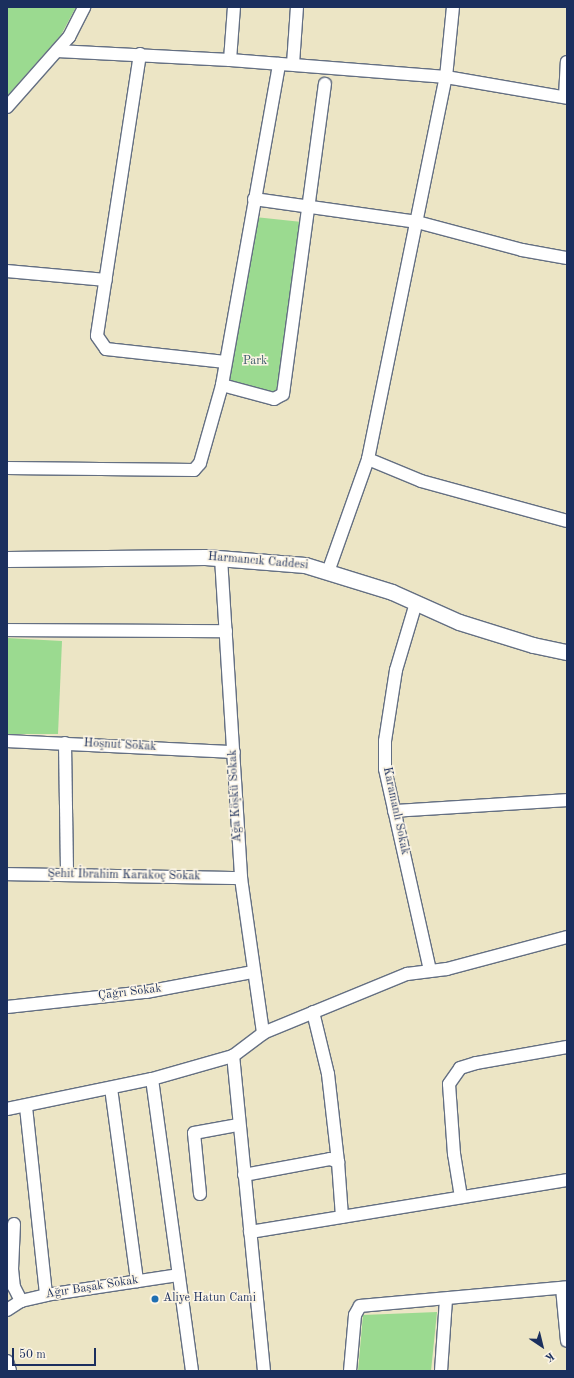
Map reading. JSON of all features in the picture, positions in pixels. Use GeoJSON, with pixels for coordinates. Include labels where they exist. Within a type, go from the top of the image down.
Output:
{"type":"FeatureCollection","features":[{"type":"Feature","properties":{"kind":"street"},"geometry":{"type":"LineString","coordinates":[[7,107],[69,37],[84,7]]}},
{"type":"Feature","properties":{"kind":"street"},"geometry":{"type":"LineString","coordinates":[[230,60],[234,7]]}},
{"type":"Feature","properties":{"kind":"street"},"geometry":{"type":"LineString","coordinates":[[293,64],[298,7]]}},
{"type":"Feature","properties":{"kind":"street"},"geometry":{"type":"LineString","coordinates":[[328,572],[368,459],[446,77],[453,7]]}},
{"type":"Feature","properties":{"kind":"street"},"geometry":{"type":"LineString","coordinates":[[57,50],[293,64],[446,77],[566,98],[567,62]]}},
{"type":"Feature","properties":{"kind":"street"},"geometry":{"type":"LineString","coordinates":[[140,54],[97,336],[106,350],[225,362]]}},
{"type":"Feature","properties":{"kind":"street"},"geometry":{"type":"LineString","coordinates":[[7,468],[194,470],[200,463],[222,385],[279,64]]}},
{"type":"Feature","properties":{"kind":"street"},"geometry":{"type":"LineString","coordinates":[[222,385],[274,399],[283,394],[325,84]]}},
{"type":"Feature","properties":{"kind":"street"},"geometry":{"type":"LineString","coordinates":[[254,198],[417,222],[522,250],[567,258]]}},
{"type":"Feature","properties":{"kind":"street"},"geometry":{"type":"LineString","coordinates":[[7,271],[106,280]]}},
{"type":"Feature","properties":{"kind":"street"},"geometry":{"type":"LineString","coordinates":[[368,459],[421,481],[567,521]]}},
{"type":"Feature","properties":{"kind":"street","name":"Harmancık Caddesi"},"geometry":{"type":"LineString","coordinates":[[7,559],[221,558],[305,565],[392,592],[459,622],[533,645],[567,652]]}},
{"type":"Feature","properties":{"kind":"street","name":"Ağa Köşkü Sokak"},"geometry":{"type":"LineString","coordinates":[[221,558],[241,878],[253,972],[263,1034]]}},
{"type":"Feature","properties":{"kind":"street","name":"Karamanlı Sokak"},"geometry":{"type":"LineString","coordinates":[[416,603],[396,670],[385,741],[385,769],[430,971]]}},
{"type":"Feature","properties":{"kind":"street"},"geometry":{"type":"LineString","coordinates":[[7,630],[226,631]]}},
{"type":"Feature","properties":{"kind":"street","name":"Hoşnut Sokak"},"geometry":{"type":"LineString","coordinates":[[7,741],[234,752]]}},
{"type":"Feature","properties":{"kind":"street"},"geometry":{"type":"LineString","coordinates":[[65,744],[67,875]]}},
{"type":"Feature","properties":{"kind":"street"},"geometry":{"type":"LineString","coordinates":[[394,811],[567,800]]}},
{"type":"Feature","properties":{"kind":"street","name":"Şehit İbrahim Karakoç Sokak"},"geometry":{"type":"LineString","coordinates":[[7,874],[241,878]]}},
{"type":"Feature","properties":{"kind":"street"},"geometry":{"type":"LineString","coordinates":[[7,1109],[26,1107],[152,1079],[232,1056],[263,1034],[407,974],[447,969],[567,937]]}},
{"type":"Feature","properties":{"kind":"street","name":"Çağrı Sokak"},"geometry":{"type":"LineString","coordinates":[[7,1007],[146,992],[253,972]]}},
{"type":"Feature","properties":{"kind":"street"},"geometry":{"type":"LineString","coordinates":[[313,1012],[328,1074],[338,1162],[342,1217]]}},
{"type":"Feature","properties":{"kind":"street"},"geometry":{"type":"LineString","coordinates":[[461,1197],[454,1154],[449,1084],[460,1068],[476,1062],[567,1047]]}},
{"type":"Feature","properties":{"kind":"street"},"geometry":{"type":"LineString","coordinates":[[232,1056],[264,1371]]}},
{"type":"Feature","properties":{"kind":"street"},"geometry":{"type":"LineString","coordinates":[[152,1079],[192,1371]]}},
{"type":"Feature","properties":{"kind":"street"},"geometry":{"type":"LineString","coordinates":[[111,1088],[137,1281]]}},
{"type":"Feature","properties":{"kind":"street"},"geometry":{"type":"LineString","coordinates":[[26,1107],[46,1295]]}},
{"type":"Feature","properties":{"kind":"street"},"geometry":{"type":"LineString","coordinates":[[200,1194],[194,1132],[238,1125]]}},
{"type":"Feature","properties":{"kind":"street"},"geometry":{"type":"LineString","coordinates":[[244,1175],[330,1159],[338,1162]]}},
{"type":"Feature","properties":{"kind":"street"},"geometry":{"type":"LineString","coordinates":[[250,1232],[567,1180]]}},
{"type":"Feature","properties":{"kind":"street"},"geometry":{"type":"LineString","coordinates":[[14,1224],[12,1269],[14,1287],[21,1302]]}},
{"type":"Feature","properties":{"kind":"street","name":"Ağır Başak Sokak"},"geometry":{"type":"LineString","coordinates":[[7,1310],[21,1302],[46,1295],[179,1275]]}},
{"type":"Feature","properties":{"kind":"street"},"geometry":{"type":"LineString","coordinates":[[350,1371],[355,1315],[360,1306],[565,1288],[567,1341]]}},
{"type":"Feature","properties":{"kind":"street"},"geometry":{"type":"LineString","coordinates":[[441,1371],[446,1299]]}},
{"type":"Feature","properties":{"kind":"street"},"geometry":{"type":"LineString","coordinates":[[7,1361],[10,1371]]}},
{"type":"Feature","properties":{"kind":"green space"},"geometry":{"type":"Polygon","coordinates":[[[7,7],[76,7],[61,35],[7,96],[7,7]]]}},
{"type":"Feature","properties":{"kind":"green space","name":"Park"},"geometry":{"type":"Polygon","coordinates":[[[255,217],[302,222],[277,388],[273,394],[231,384],[228,374],[255,217]]]}},
{"type":"Feature","properties":{"kind":"green space"},"geometry":{"type":"Polygon","coordinates":[[[7,638],[62,641],[58,734],[7,734],[7,638]]]}},
{"type":"Feature","properties":{"kind":"green space"},"geometry":{"type":"Polygon","coordinates":[[[437,1312],[431,1371],[358,1371],[363,1315],[437,1312]]]}},
{"type":"Feature","properties":{"kind":"place","name":"Aliye Hatun Cami"},"geometry":{"type":"Point","coordinates":[155,1299]}}]}
